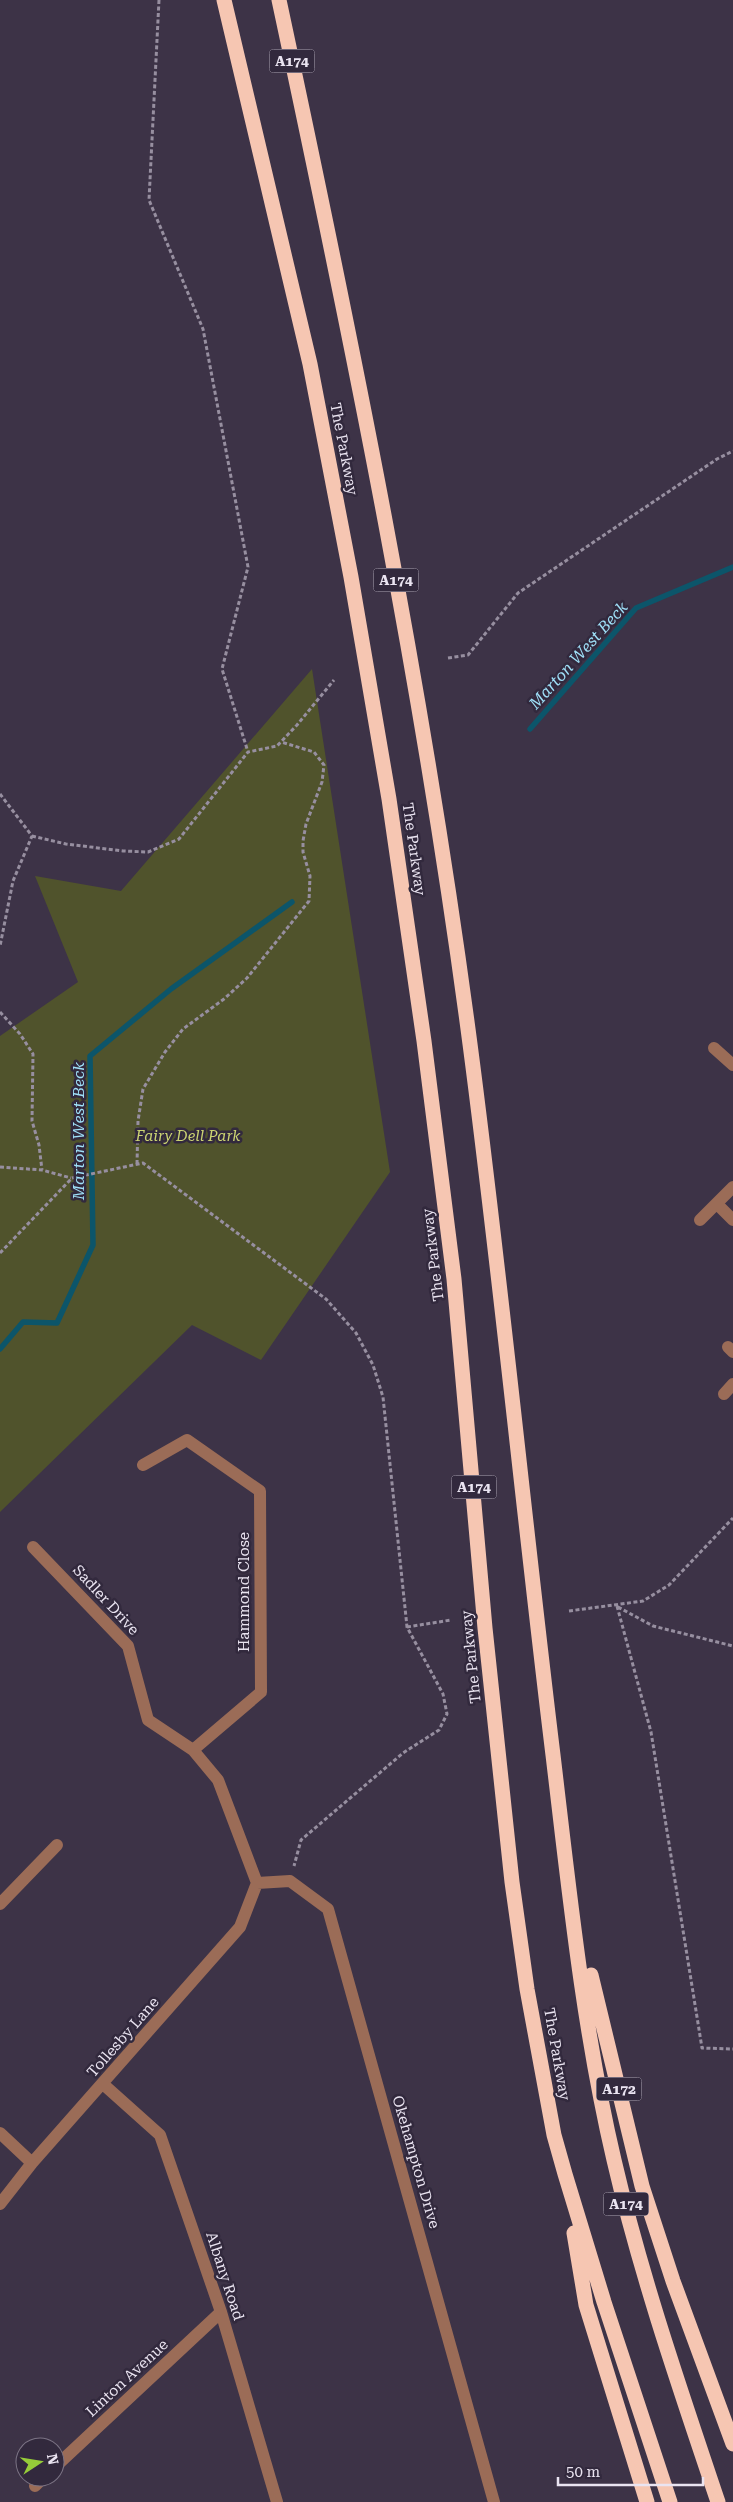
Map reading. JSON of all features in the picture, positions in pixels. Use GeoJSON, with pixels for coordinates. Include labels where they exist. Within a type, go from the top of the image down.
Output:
{"type":"FeatureCollection","features":[{"type":"Feature","properties":{"kind":"highway","name":"The Parkway"},"geometry":{"type":"LineString","coordinates":[[224,0],[310,364],[352,577],[389,799],[424,1041],[454,1279],[485,1628],[512,1882],[531,2009],[554,2135],[670,2502]]}},
{"type":"Feature","properties":{"kind":"highway","name":"The Parkway"},"geometry":{"type":"LineString","coordinates":[[279,0],[344,303],[408,646],[439,831],[470,1040],[499,1276],[532,1580],[571,1896],[597,2076],[614,2161],[654,2308],[718,2502]]}},
{"type":"Feature","properties":{"kind":"highway","name":"A172"},"geometry":{"type":"LineString","coordinates":[[571,1896],[642,2186],[676,2290],[733,2444]]}},
{"type":"Feature","properties":{"kind":"highway","name":"A174"},"geometry":{"type":"LineString","coordinates":[[565,2174],[586,2305],[647,2502]]}},
{"type":"Feature","properties":{"kind":"street"},"geometry":{"type":"LineString","coordinates":[[714,1048],[732,1064]]}},
{"type":"Feature","properties":{"kind":"street"},"geometry":{"type":"LineString","coordinates":[[700,1220],[733,1187]]}},
{"type":"Feature","properties":{"kind":"street"},"geometry":{"type":"LineString","coordinates":[[717,1204],[733,1220]]}},
{"type":"Feature","properties":{"kind":"street"},"geometry":{"type":"LineString","coordinates":[[724,1394],[733,1384]]}},
{"type":"Feature","properties":{"kind":"street","name":"Hammond Close"},"geometry":{"type":"LineString","coordinates":[[143,1465],[187,1440],[260,1490],[261,1692],[193,1750]]}},
{"type":"Feature","properties":{"kind":"street","name":"Sadler Drive"},"geometry":{"type":"LineString","coordinates":[[33,1547],[128,1646],[148,1720],[193,1750],[218,1780],[257,1884]]}},
{"type":"Feature","properties":{"kind":"street"},"geometry":{"type":"LineString","coordinates":[[0,1904],[57,1845]]}},
{"type":"Feature","properties":{"kind":"street"},"geometry":{"type":"LineString","coordinates":[[257,1884],[290,1881]]}},
{"type":"Feature","properties":{"kind":"street","name":"Okehampton Drive"},"geometry":{"type":"LineString","coordinates":[[290,1881],[328,1909],[494,2502]]}},
{"type":"Feature","properties":{"kind":"street","name":"Tollesby Lane"},"geometry":{"type":"LineString","coordinates":[[0,2204],[32,2163],[240,1927],[257,1884]]}},
{"type":"Feature","properties":{"kind":"street","name":"Albany Road"},"geometry":{"type":"LineString","coordinates":[[103,2084],[160,2134],[221,2312],[277,2502]]}},
{"type":"Feature","properties":{"kind":"street"},"geometry":{"type":"LineString","coordinates":[[0,2133],[32,2163]]}},
{"type":"Feature","properties":{"kind":"street","name":"Linton Avenue"},"geometry":{"type":"LineString","coordinates":[[65,2458],[221,2312]]}},
{"type":"Feature","properties":{"kind":"path"},"geometry":{"type":"LineString","coordinates":[[159,0],[149,200],[203,329],[248,567],[222,669],[248,752]]}},
{"type":"Feature","properties":{"kind":"path"},"geometry":{"type":"LineString","coordinates":[[448,658],[468,655],[518,593],[717,459],[733,451]]}},
{"type":"Feature","properties":{"kind":"path"},"geometry":{"type":"LineString","coordinates":[[0,794],[32,836],[66,844],[148,852],[180,839],[248,752],[277,746],[334,680]]}},
{"type":"Feature","properties":{"kind":"path"},"geometry":{"type":"LineString","coordinates":[[138,1164],[138,1121],[143,1089],[165,1052],[183,1029],[224,999],[247,978],[309,901],[310,876],[303,852],[304,841],[306,824],[322,782],[324,765],[314,752],[281,742]]}},
{"type":"Feature","properties":{"kind":"path"},"geometry":{"type":"LineString","coordinates":[[0,946],[12,881],[32,836]]}},
{"type":"Feature","properties":{"kind":"path"},"geometry":{"type":"LineString","coordinates":[[0,1012],[20,1034],[33,1054],[32,1121],[39,1145],[42,1170]]}},
{"type":"Feature","properties":{"kind":"path"},"geometry":{"type":"LineString","coordinates":[[0,1253],[72,1178],[143,1163],[326,1299],[356,1333],[373,1366],[383,1397],[407,1627],[443,1694],[447,1714],[439,1730],[403,1753],[301,1840],[290,1881]]}},
{"type":"Feature","properties":{"kind":"path"},"geometry":{"type":"LineString","coordinates":[[1,1168],[42,1170],[72,1178]]}},
{"type":"Feature","properties":{"kind":"path"},"geometry":{"type":"LineString","coordinates":[[569,1611],[644,1601],[670,1585],[733,1518]]}},
{"type":"Feature","properties":{"kind":"path"},"geometry":{"type":"LineString","coordinates":[[617,1606],[653,1626],[733,1646]]}},
{"type":"Feature","properties":{"kind":"path"},"geometry":{"type":"LineString","coordinates":[[617,1606],[652,1732],[702,2048],[733,2049]]}},
{"type":"Feature","properties":{"kind":"path"},"geometry":{"type":"LineString","coordinates":[[407,1627],[450,1620]]}},
{"type":"Feature","properties":{"kind":"green space","name":"Fairy Dell Park"},"geometry":{"type":"Polygon","coordinates":[[[312,669],[390,1172],[261,1360],[192,1325],[0,1512],[0,1036],[78,982],[35,876],[121,891],[312,669]]]}},
{"type":"Feature","properties":{"kind":"waterway","name":"Marton West Beck"},"geometry":{"type":"LineString","coordinates":[[530,729],[636,608],[733,567]]}},
{"type":"Feature","properties":{"kind":"waterway","name":"Marton West Beck"},"geometry":{"type":"LineString","coordinates":[[0,1349],[23,1322],[57,1323],[93,1245],[90,1056],[171,989],[292,902]]}}]}
